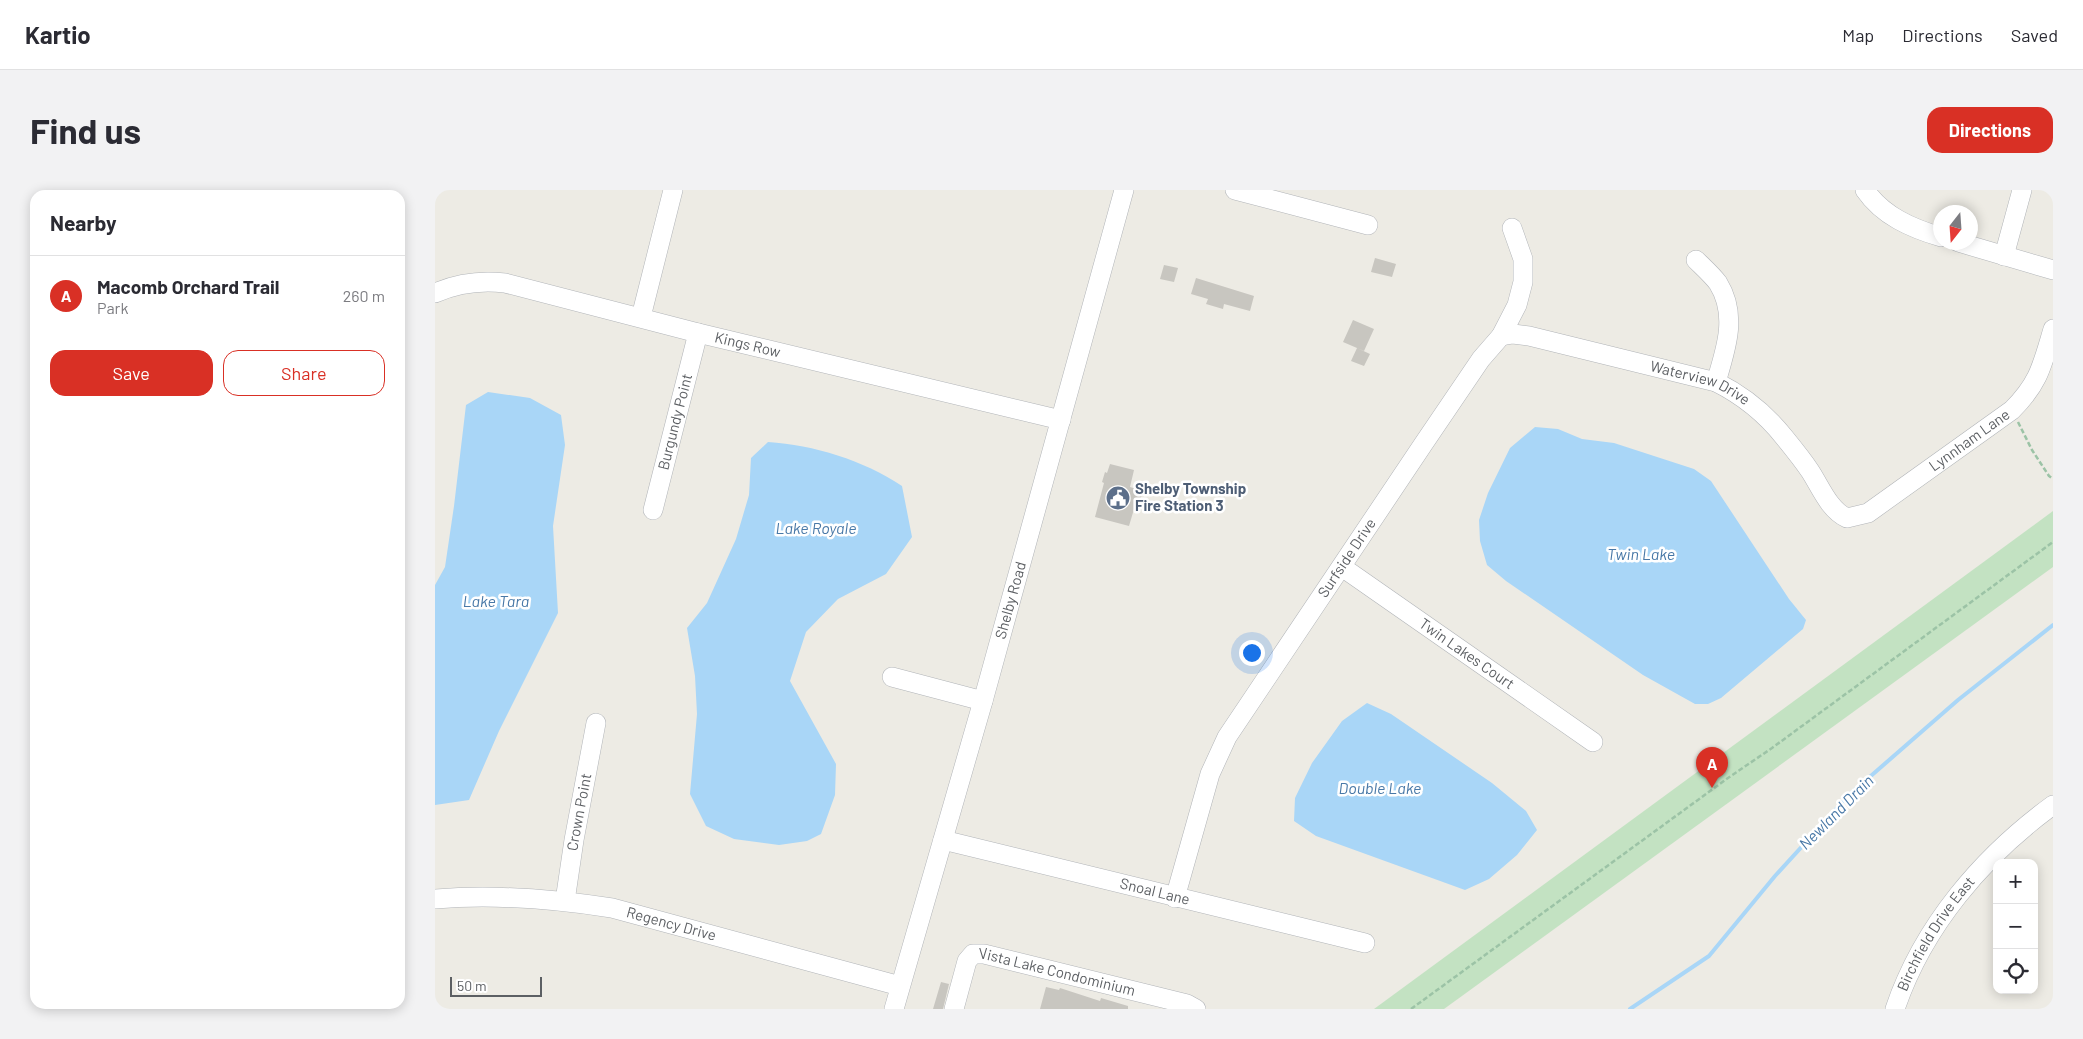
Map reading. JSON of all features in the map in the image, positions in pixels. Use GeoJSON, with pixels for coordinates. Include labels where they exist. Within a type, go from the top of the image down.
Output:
{"type":"FeatureCollection","features":[{"type":"Feature","properties":{"kind":"street"},"geometry":{"type":"LineString","coordinates":[[641,317],[673,190]]}},
{"type":"Feature","properties":{"kind":"street","name":"Shelby Road"},"geometry":{"type":"LineString","coordinates":[[894,1009],[983,701],[1124,190]]}},
{"type":"Feature","properties":{"kind":"street"},"geometry":{"type":"LineString","coordinates":[[1235,190],[1368,225]]}},
{"type":"Feature","properties":{"kind":"street"},"geometry":{"type":"LineString","coordinates":[[1865,190],[1885,212],[1933,234]]}},
{"type":"Feature","properties":{"kind":"street"},"geometry":{"type":"LineString","coordinates":[[2004,256],[2023,190]]}},
{"type":"Feature","properties":{"kind":"street","name":"Surfside Drive"},"geometry":{"type":"LineString","coordinates":[[1175,898],[1209,774],[1218,753],[1481,359],[1501,336],[1517,305],[1523,282],[1523,260],[1512,228]]}},
{"type":"Feature","properties":{"kind":"street"},"geometry":{"type":"LineString","coordinates":[[1978,248],[2053,270]]}},
{"type":"Feature","properties":{"kind":"street"},"geometry":{"type":"LineString","coordinates":[[1696,260],[1717,282],[1726,298],[1729,314],[1729,336],[1717,382]]}},
{"type":"Feature","properties":{"kind":"street","name":"Kings Row"},"geometry":{"type":"LineString","coordinates":[[435,293],[460,284],[492,282],[539,291],[698,333],[1061,420]]}},
{"type":"Feature","properties":{"kind":"street","name":"Lynnham Lane"},"geometry":{"type":"LineString","coordinates":[[1847,518],[1868,513],[2013,409],[2023,399],[2038,377],[2053,329]]}},
{"type":"Feature","properties":{"kind":"street","name":"Burgundy Point"},"geometry":{"type":"LineString","coordinates":[[653,510],[698,333]]}},
{"type":"Feature","properties":{"kind":"street","name":"Waterview Drive"},"geometry":{"type":"LineString","coordinates":[[1501,336],[1513,334],[1529,336],[1717,382],[1751,402],[1773,424],[1809,470],[1833,508],[1847,518]]}},
{"type":"Feature","properties":{"kind":"street","name":"Twin Lakes Court"},"geometry":{"type":"LineString","coordinates":[[1342,567],[1593,742]]}},
{"type":"Feature","properties":{"kind":"street"},"geometry":{"type":"LineString","coordinates":[[892,677],[983,701]]}},
{"type":"Feature","properties":{"kind":"street","name":"Crown Point"},"geometry":{"type":"LineString","coordinates":[[565,901],[574,840],[596,723]]}},
{"type":"Feature","properties":{"kind":"street","name":"Birchfield Drive East"},"geometry":{"type":"LineString","coordinates":[[1895,1009],[1911,971],[1930,934],[1963,889],[2006,842],[2053,805]]}},
{"type":"Feature","properties":{"kind":"street","name":"Snoal Lane"},"geometry":{"type":"LineString","coordinates":[[943,840],[1365,943]]}},
{"type":"Feature","properties":{"kind":"street","name":"Regency Drive"},"geometry":{"type":"LineString","coordinates":[[435,899],[462,897],[565,901],[636,914],[900,986]]}},
{"type":"Feature","properties":{"kind":"street","name":"Vista Lake Condominium"},"geometry":{"type":"LineString","coordinates":[[953,1009],[967,961],[973,954],[994,957],[1187,1004],[1197,1009]]}},
{"type":"Feature","properties":{"kind":"path"},"geometry":{"type":"LineString","coordinates":[[2013,409],[2032,450],[2053,479]]}},
{"type":"Feature","properties":{"kind":"path"},"geometry":{"type":"LineString","coordinates":[[1411,1009],[1728,778],[1781,742],[2053,542]]}},
{"type":"Feature","properties":{"kind":"green space"},"geometry":{"type":"Polygon","coordinates":[[[2053,511],[2053,567],[1444,1009],[1374,1009],[2053,511]]]}},
{"type":"Feature","properties":{"kind":"water","name":"Lake Tara"},"geometry":{"type":"Polygon","coordinates":[[[488,392],[530,398],[561,415],[565,445],[553,526],[558,613],[499,731],[469,800],[435,805],[435,585],[445,567],[466,405],[488,392]]]}},
{"type":"Feature","properties":{"kind":"water","name":"Twin Lake"},"geometry":{"type":"Polygon","coordinates":[[[1535,427],[1558,429],[1582,439],[1614,443],[1694,469],[1711,481],[1789,599],[1806,620],[1803,629],[1721,698],[1708,704],[1695,704],[1643,675],[1506,581],[1487,565],[1480,541],[1479,520],[1488,493],[1510,448],[1535,427]]]}},
{"type":"Feature","properties":{"kind":"water","name":"Lake Royale"},"geometry":{"type":"Polygon","coordinates":[[[768,442],[803,446],[838,455],[855,461],[902,486],[912,537],[886,574],[838,599],[806,632],[790,681],[836,764],[835,795],[821,834],[807,841],[779,845],[734,839],[706,826],[690,794],[697,714],[695,676],[687,628],[707,603],[736,539],[749,495],[751,458],[768,442]]]}},
{"type":"Feature","properties":{"kind":"water","name":"Double Lake"},"geometry":{"type":"Polygon","coordinates":[[[1367,703],[1391,714],[1492,783],[1526,811],[1537,830],[1517,855],[1489,879],[1465,890],[1316,836],[1294,821],[1295,798],[1312,763],[1342,721],[1367,703]]]}},
{"type":"Feature","properties":{"kind":"building"},"geometry":{"type":"Polygon","coordinates":[[[1375,258],[1396,264],[1392,277],[1371,272],[1375,258]]]}},
{"type":"Feature","properties":{"kind":"building"},"geometry":{"type":"Polygon","coordinates":[[[1164,265],[1178,268],[1174,282],[1160,279],[1164,265]]]}},
{"type":"Feature","properties":{"kind":"building"},"geometry":{"type":"Polygon","coordinates":[[[1196,278],[1254,296],[1250,311],[1224,304],[1223,309],[1206,304],[1208,299],[1191,294],[1196,278]]]}},
{"type":"Feature","properties":{"kind":"building"},"geometry":{"type":"Polygon","coordinates":[[[1353,320],[1374,329],[1364,351],[1343,342],[1353,320]]]}},
{"type":"Feature","properties":{"kind":"building"},"geometry":{"type":"Polygon","coordinates":[[[1357,348],[1370,354],[1364,366],[1351,361],[1357,348]]]}},
{"type":"Feature","properties":{"kind":"building"},"geometry":{"type":"Polygon","coordinates":[[[1110,464],[1134,470],[1130,487],[1143,491],[1137,510],[1134,509],[1129,526],[1095,517],[1104,483],[1102,482],[1110,464]]]}},
{"type":"Feature","properties":{"kind":"building"},"geometry":{"type":"Polygon","coordinates":[[[941,982],[949,984],[943,1009],[933,1009],[941,982]]]}},
{"type":"Feature","properties":{"kind":"building"},"geometry":{"type":"Polygon","coordinates":[[[1046,987],[1059,990],[1060,988],[1100,1001],[1101,998],[1128,1006],[1128,1009],[1040,1009],[1046,987]]]}},
{"type":"Feature","properties":{"kind":"waterway","name":"Newland Drain"},"geometry":{"type":"LineString","coordinates":[[1630,1009],[1709,956],[1775,876],[1849,795],[1958,700],[2053,625]]}},
{"type":"Feature","properties":{"kind":"place","name":"Shelby Township Fire Station 3"},"geometry":{"type":"Point","coordinates":[1118,498]}},
{"type":"Feature","properties":{"kind":"place","name":"Macomb Orchard Trail"},"geometry":{"type":"Point","coordinates":[1712,788]}}]}
